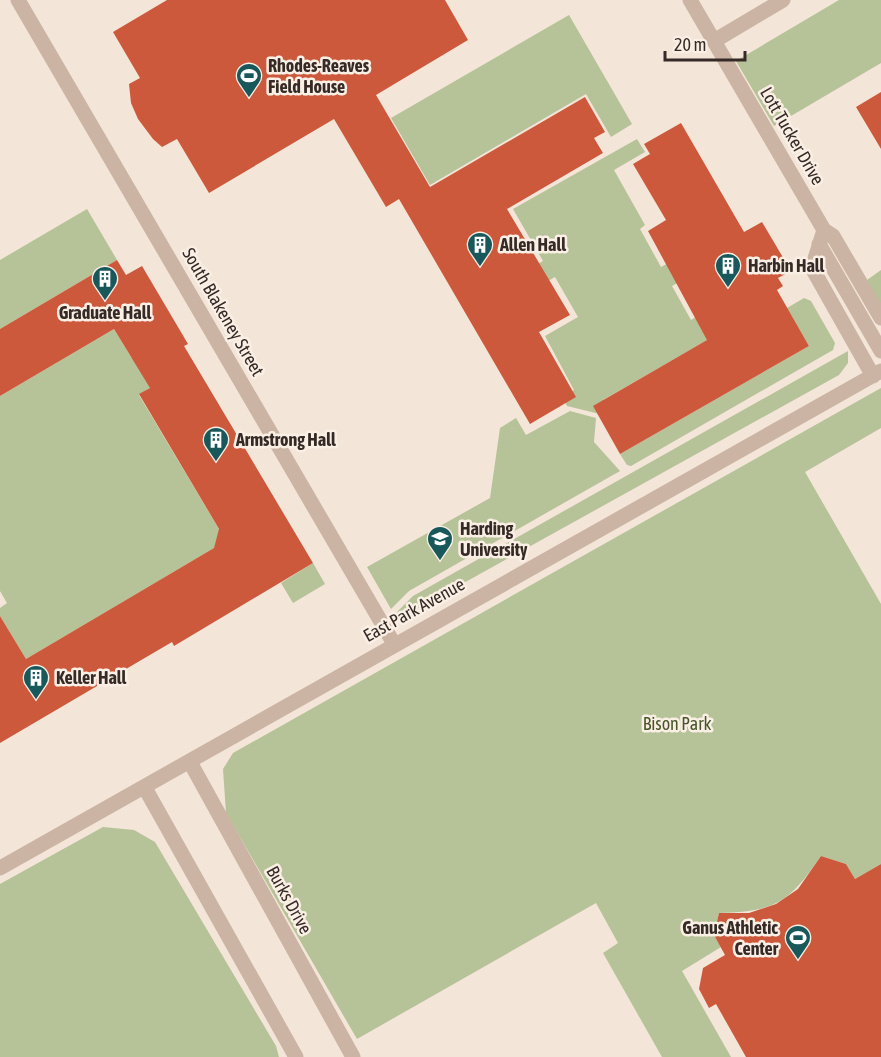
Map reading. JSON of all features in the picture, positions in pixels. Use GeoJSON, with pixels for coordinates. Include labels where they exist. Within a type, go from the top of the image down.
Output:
{"type":"FeatureCollection","features":[{"type":"Feature","properties":{"kind":"street","name":"South Blakeney Street"},"geometry":{"type":"LineString","coordinates":[[18,0],[394,644]]}},
{"type":"Feature","properties":{"kind":"street","name":"Lott Tucker Drive"},"geometry":{"type":"LineString","coordinates":[[690,0],[822,237],[881,351]]}},
{"type":"Feature","properties":{"kind":"street"},"geometry":{"type":"LineString","coordinates":[[714,41],[783,0]]}},
{"type":"Feature","properties":{"kind":"street","name":"Lott Tucker Drive"},"geometry":{"type":"LineString","coordinates":[[822,237],[833,236],[881,318]]}},
{"type":"Feature","properties":{"kind":"street"},"geometry":{"type":"LineString","coordinates":[[822,237],[812,268],[877,374]]}},
{"type":"Feature","properties":{"kind":"street","name":"East Park Avenue"},"geometry":{"type":"LineString","coordinates":[[0,868],[145,788],[394,644],[877,374]]}},
{"type":"Feature","properties":{"kind":"street","name":"Burks Drive"},"geometry":{"type":"LineString","coordinates":[[190,762],[353,1057]]}},
{"type":"Feature","properties":{"kind":"street"},"geometry":{"type":"LineString","coordinates":[[145,788],[296,1057]]}},
{"type":"Feature","properties":{"kind":"green space"},"geometry":{"type":"Polygon","coordinates":[[[839,0],[881,0],[881,63],[774,126],[736,61],[839,0]]]}},
{"type":"Feature","properties":{"kind":"green space"},"geometry":{"type":"Polygon","coordinates":[[[569,15],[632,124],[611,137],[586,94],[430,185],[391,118],[569,15]]]}},
{"type":"Feature","properties":{"kind":"green space"},"geometry":{"type":"Polygon","coordinates":[[[637,139],[645,152],[614,170],[645,225],[640,229],[661,267],[681,256],[692,275],[672,286],[691,320],[715,305],[728,328],[603,400],[612,417],[567,406],[563,398],[574,390],[545,336],[578,317],[555,277],[526,294],[516,277],[543,261],[513,209],[637,139]]]}},
{"type":"Feature","properties":{"kind":"green space"},"geometry":{"type":"Polygon","coordinates":[[[87,209],[117,260],[0,329],[0,260],[87,209]]]}},
{"type":"Feature","properties":{"kind":"green space"},"geometry":{"type":"Polygon","coordinates":[[[881,270],[881,305],[867,280],[881,270]]]}},
{"type":"Feature","properties":{"kind":"green space"},"geometry":{"type":"Polygon","coordinates":[[[804,298],[811,301],[835,343],[833,350],[631,466],[627,465],[620,454],[809,346],[787,308],[804,298]]]}},
{"type":"Feature","properties":{"kind":"green space"},"geometry":{"type":"Polygon","coordinates":[[[114,329],[131,357],[156,384],[139,395],[226,541],[26,659],[0,616],[0,608],[7,603],[0,591],[0,396],[114,329]]]}},
{"type":"Feature","properties":{"kind":"green space"},"geometry":{"type":"Polygon","coordinates":[[[848,351],[848,363],[839,375],[397,620],[394,615],[413,596],[848,351]]]}},
{"type":"Feature","properties":{"kind":"green space","name":"Bison Park"},"geometry":{"type":"Polygon","coordinates":[[[881,388],[881,428],[805,472],[881,604],[881,864],[855,879],[846,864],[821,856],[800,884],[780,901],[755,910],[719,913],[714,935],[721,947],[682,971],[731,1057],[662,1057],[603,953],[618,943],[596,903],[357,1039],[226,813],[223,769],[233,753],[881,388]]]}},
{"type":"Feature","properties":{"kind":"green space"},"geometry":{"type":"Polygon","coordinates":[[[570,411],[596,418],[594,442],[620,471],[409,591],[391,609],[367,567],[490,498],[500,428],[516,418],[526,435],[570,411]]]}},
{"type":"Feature","properties":{"kind":"green space"},"geometry":{"type":"Polygon","coordinates":[[[313,563],[325,584],[293,603],[281,583],[313,563]]]}},
{"type":"Feature","properties":{"kind":"green space"},"geometry":{"type":"Polygon","coordinates":[[[103,827],[134,830],[155,842],[276,1046],[279,1057],[0,1057],[0,884],[103,827]]]}},
{"type":"Feature","properties":{"kind":"building"},"geometry":{"type":"Polygon","coordinates":[[[167,0],[445,0],[468,40],[376,95],[430,187],[585,97],[605,132],[594,138],[603,153],[507,209],[570,315],[539,332],[576,397],[530,424],[399,199],[386,207],[334,119],[209,193],[177,139],[162,147],[153,139],[138,119],[131,103],[129,84],[140,78],[113,32],[167,0]]]}},
{"type":"Feature","properties":{"kind":"building"},"geometry":{"type":"Polygon","coordinates":[[[881,92],[881,149],[856,107],[881,92]]]}},
{"type":"Feature","properties":{"kind":"building","name":"Harbin Hall"},"geometry":{"type":"Polygon","coordinates":[[[681,123],[744,232],[762,222],[791,271],[778,278],[783,286],[777,290],[809,346],[620,454],[593,406],[707,340],[648,231],[666,220],[633,164],[650,154],[644,144],[681,123]]]}},
{"type":"Feature","properties":{"kind":"building"},"geometry":{"type":"Polygon","coordinates":[[[117,260],[126,275],[142,266],[188,344],[184,346],[313,563],[174,646],[172,642],[0,743],[0,616],[26,659],[214,548],[219,529],[139,394],[150,388],[114,329],[0,396],[0,329],[117,260]]]}},
{"type":"Feature","properties":{"kind":"building","name":"Ganus Athletic Center"},"geometry":{"type":"Polygon","coordinates":[[[821,856],[846,864],[855,879],[881,864],[881,1057],[746,1057],[716,1004],[709,1008],[699,989],[703,968],[725,955],[714,935],[719,913],[749,913],[776,904],[798,889],[821,856]]]}},
{"type":"Feature","properties":{"kind":"place","name":"Rhodes-Reaves Field House"},"geometry":{"type":"Point","coordinates":[249,99]}},
{"type":"Feature","properties":{"kind":"place","name":"Allen Hall"},"geometry":{"type":"Point","coordinates":[480,268]}},
{"type":"Feature","properties":{"kind":"place","name":"Harbin Hall"},"geometry":{"type":"Point","coordinates":[728,289]}},
{"type":"Feature","properties":{"kind":"place","name":"Graduate Hall"},"geometry":{"type":"Point","coordinates":[105,302]}},
{"type":"Feature","properties":{"kind":"place","name":"Armstrong Hall"},"geometry":{"type":"Point","coordinates":[216,463]}},
{"type":"Feature","properties":{"kind":"place","name":"Harding University"},"geometry":{"type":"Point","coordinates":[440,562]}},
{"type":"Feature","properties":{"kind":"place","name":"Keller Hall"},"geometry":{"type":"Point","coordinates":[36,701]}},
{"type":"Feature","properties":{"kind":"place","name":"Ganus Athletic Center"},"geometry":{"type":"Point","coordinates":[798,961]}}]}
